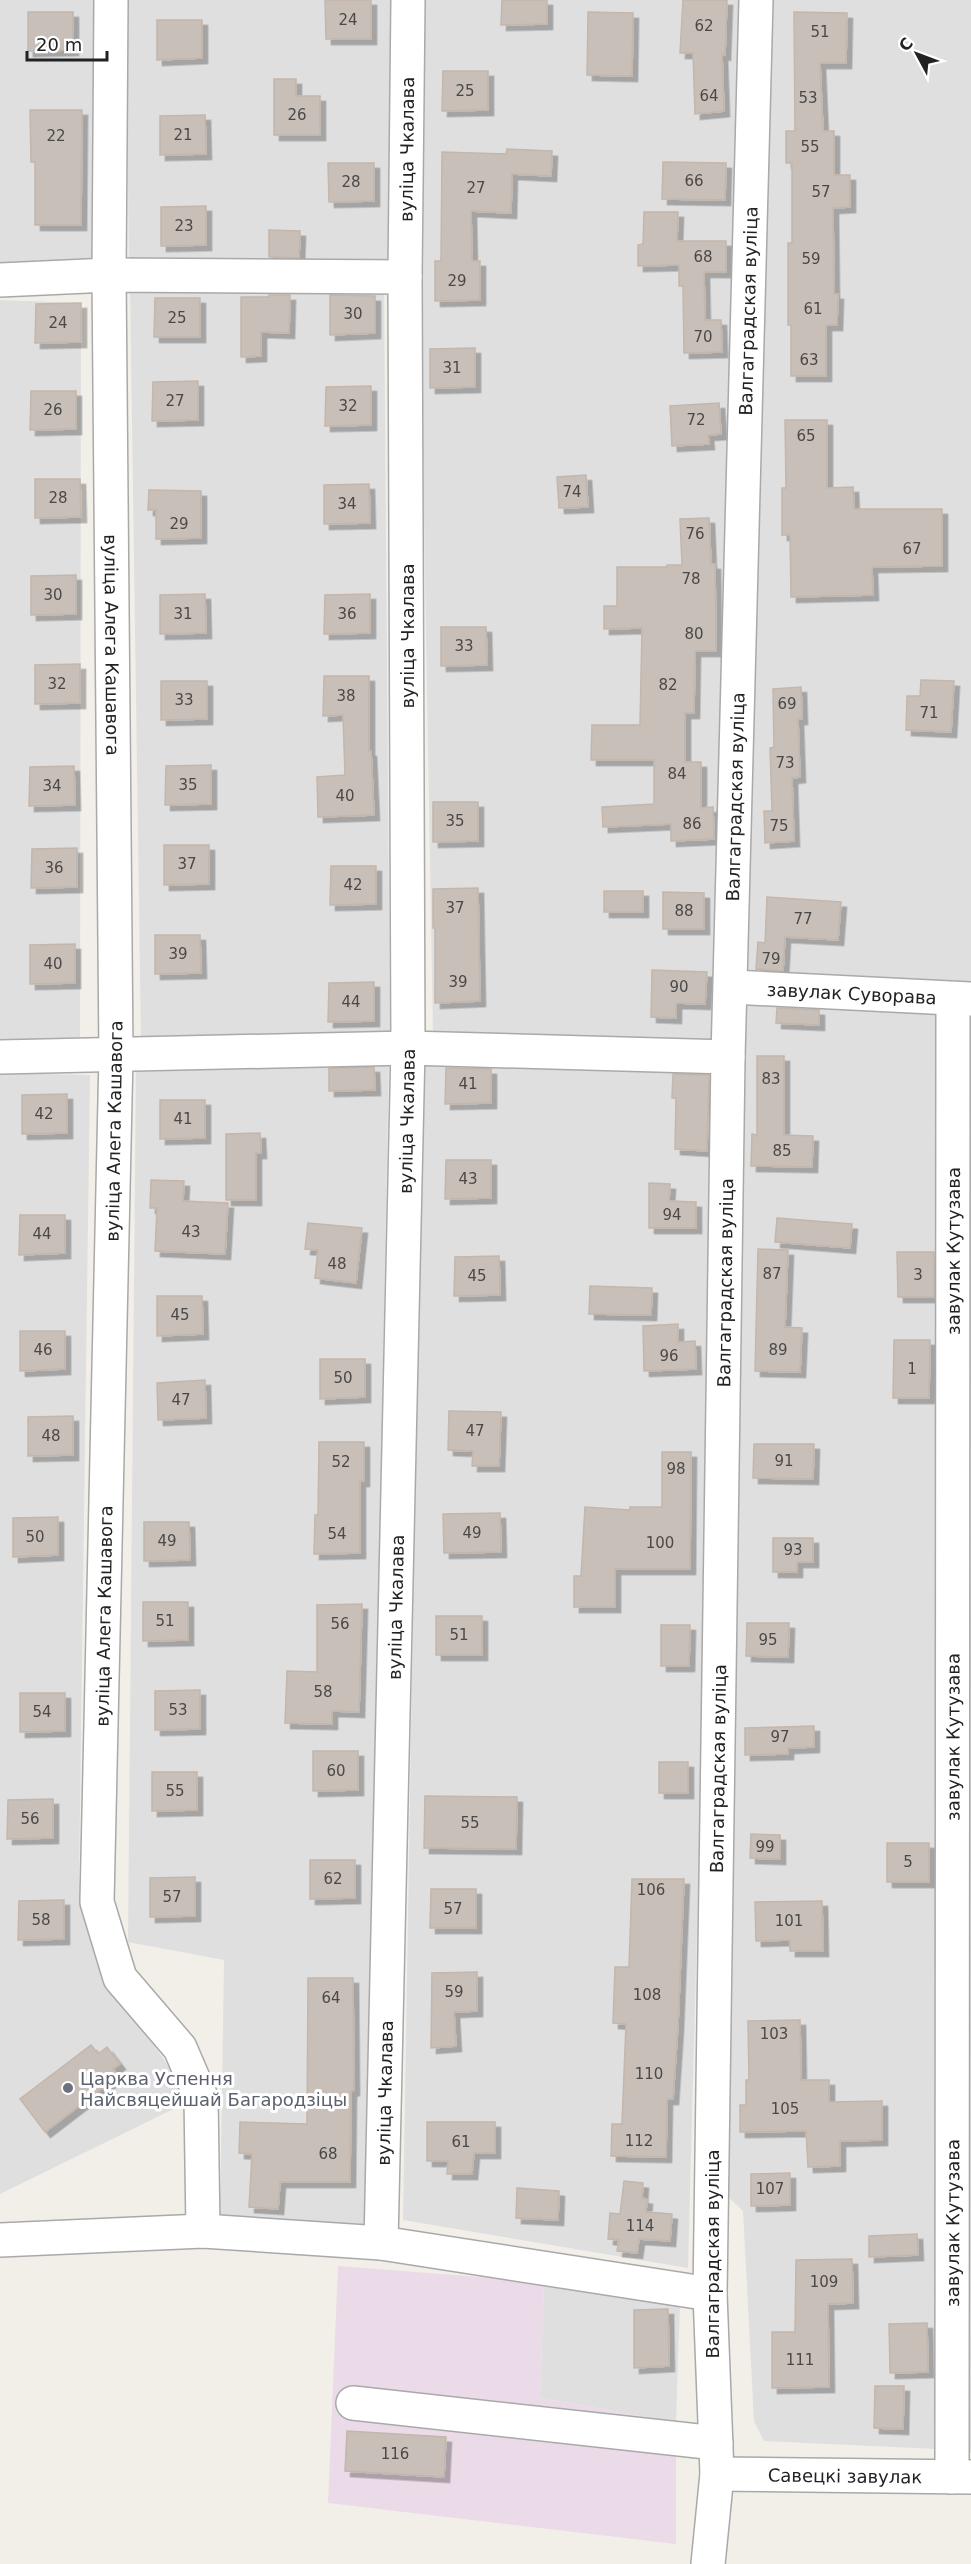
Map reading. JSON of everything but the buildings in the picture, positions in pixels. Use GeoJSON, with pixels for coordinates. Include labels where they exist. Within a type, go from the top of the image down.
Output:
{"type":"FeatureCollection","features":[{"type":"Feature","properties":{"kind":"street","name":"вуліца Алега Кашавога"},"geometry":{"type":"LineString","coordinates":[[111,0],[109,275],[116,1055],[97,1902],[120,1978],[180,2048],[201,2097],[203,2231]]}},
{"type":"Feature","properties":{"kind":"street","name":"вуліца Чкалава"},"geometry":{"type":"LineString","coordinates":[[381,2243],[408,1048],[405,277],[408,0]]}},
{"type":"Feature","properties":{"kind":"street","name":"Валгаградская вуліца"},"geometry":{"type":"LineString","coordinates":[[708,2564],[716,2459],[710,2294],[729,1058],[756,0]]}},
{"type":"Feature","properties":{"kind":"street"},"geometry":{"type":"LineString","coordinates":[[0,280],[109,275],[405,277]]}},
{"type":"Feature","properties":{"kind":"street","name":"завулак Суворава"},"geometry":{"type":"LineString","coordinates":[[732,987],[962,999]]}},
{"type":"Feature","properties":{"kind":"street","name":"завулак Кутузава"},"geometry":{"type":"LineString","coordinates":[[962,999],[962,2477]]}},
{"type":"Feature","properties":{"kind":"street"},"geometry":{"type":"LineString","coordinates":[[0,1058],[408,1048],[729,1058]]}},
{"type":"Feature","properties":{"kind":"street"},"geometry":{"type":"LineString","coordinates":[[0,2240],[203,2231],[381,2243],[710,2294]]}},
{"type":"Feature","properties":{"kind":"street","name":"Савецкі завулак"},"geometry":{"type":"LineString","coordinates":[[353,2403],[716,2459],[962,2477]]}},
{"type":"Feature","properties":{"kind":"shaded area"},"geometry":{"type":"Polygon","coordinates":[[[0,0],[98,0],[98,266],[0,270],[0,0]]]}},
{"type":"Feature","properties":{"kind":"shaded area"},"geometry":{"type":"Polygon","coordinates":[[[126,0],[393,0],[392,273],[129,271],[126,0]]]}},
{"type":"Feature","properties":{"kind":"shaded area"},"geometry":{"type":"Polygon","coordinates":[[[424,0],[740,0],[721,1043],[433,1034],[422,402],[424,0]]]}},
{"type":"Feature","properties":{"kind":"shaded area"},"geometry":{"type":"Polygon","coordinates":[[[769,0],[971,0],[971,987],[742,979],[769,0]]]}},
{"type":"Feature","properties":{"kind":"shaded area"},"geometry":{"type":"Polygon","coordinates":[[[384,284],[390,1040],[141,1042],[130,286],[384,284]]]}},
{"type":"Feature","properties":{"kind":"shaded area"},"geometry":{"type":"Polygon","coordinates":[[[0,300],[81,303],[80,1045],[0,1045],[0,300]]]}},
{"type":"Feature","properties":{"kind":"shaded area"},"geometry":{"type":"Polygon","coordinates":[[[741,990],[945,1005],[936,2449],[764,2441],[754,2421],[743,2211],[725,2194],[741,990]]]}},
{"type":"Feature","properties":{"kind":"shaded area"},"geometry":{"type":"Polygon","coordinates":[[[962,1006],[971,1006],[971,2453],[963,2454],[962,1006]]]}},
{"type":"Feature","properties":{"kind":"shaded area"},"geometry":{"type":"Polygon","coordinates":[[[389,1058],[366,2232],[220,2220],[224,1960],[128,1942],[136,1062],[389,1058]]]}},
{"type":"Feature","properties":{"kind":"shaded area"},"geometry":{"type":"Polygon","coordinates":[[[422,1058],[720,1062],[688,2268],[403,2220],[422,1058]]]}},
{"type":"Feature","properties":{"kind":"shaded area"},"geometry":{"type":"Polygon","coordinates":[[[0,1073],[90,1075],[79,1881],[105,1975],[192,2100],[0,2194],[0,1073]]]}},
{"type":"Feature","properties":{"kind":"shaded area"},"geometry":{"type":"Polygon","coordinates":[[[338,2266],[544,2282],[540,2398],[676,2422],[676,2544],[328,2503],[338,2266]]]}},
{"type":"Feature","properties":{"kind":"shaded area"},"geometry":{"type":"Polygon","coordinates":[[[544,2282],[680,2304],[676,2422],[540,2398],[544,2282]]]}},
{"type":"Feature","properties":{"kind":"place","name":"Царква Успення Найсвяцейшай Багародзіцы"},"geometry":{"type":"Point","coordinates":[68,2088]}}]}
